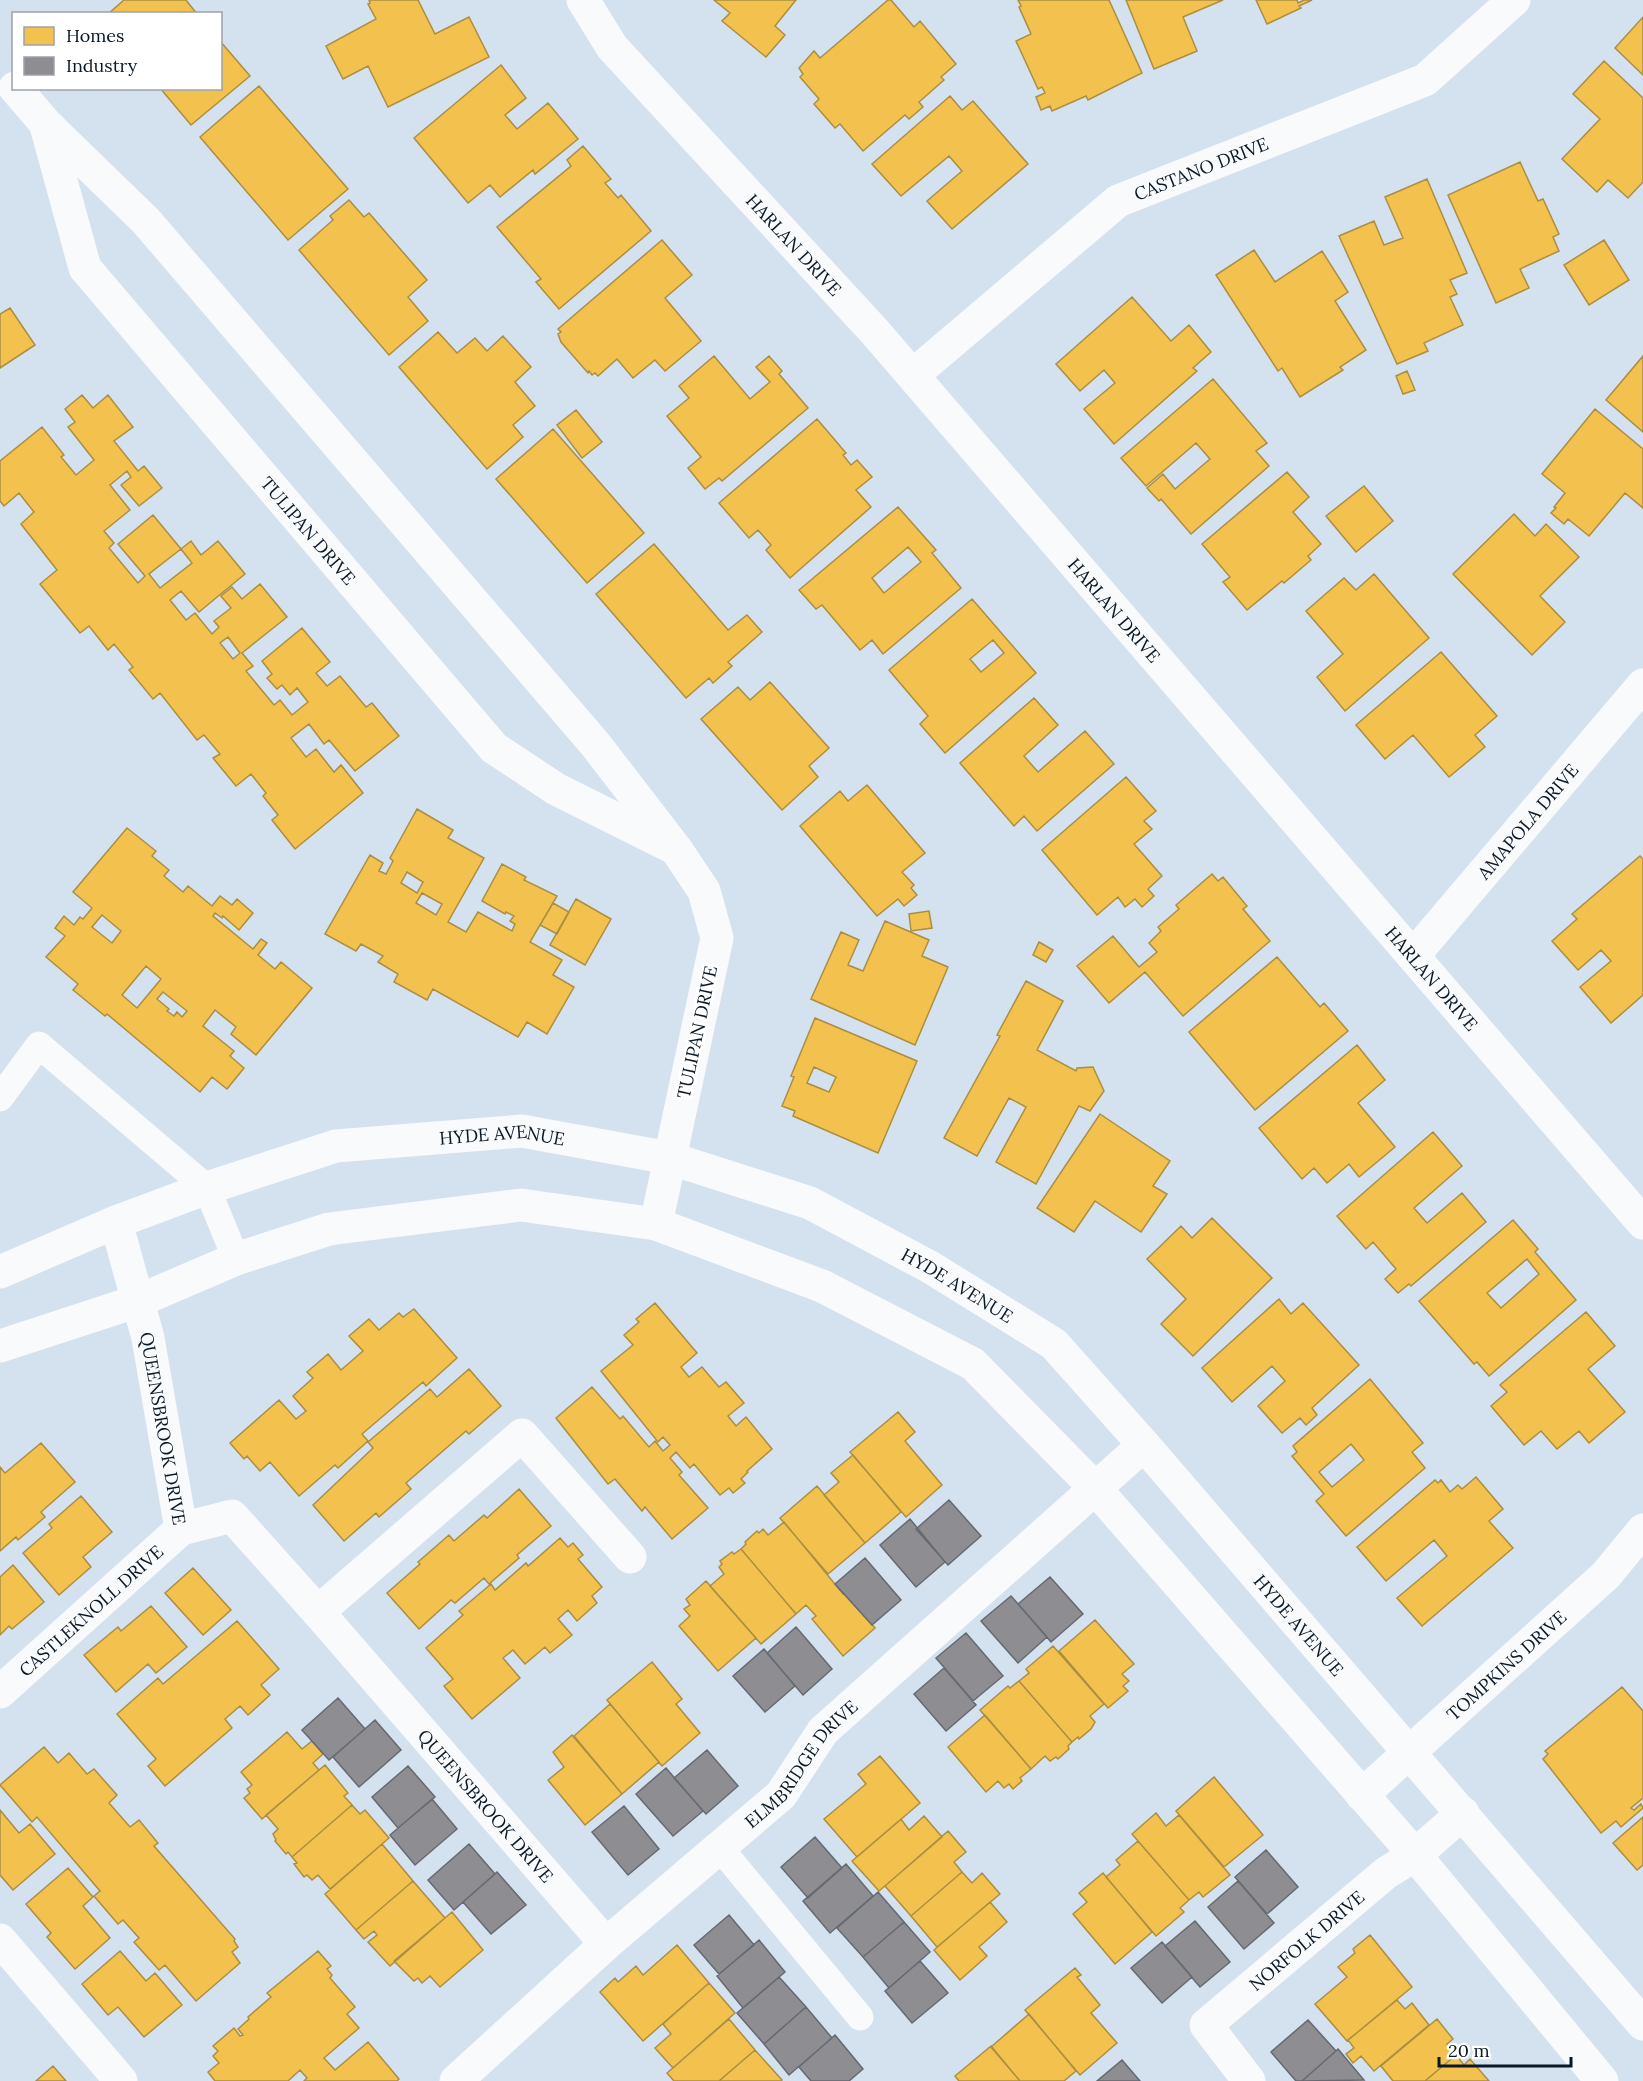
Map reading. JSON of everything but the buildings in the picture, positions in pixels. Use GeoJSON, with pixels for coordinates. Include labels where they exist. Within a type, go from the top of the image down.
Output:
{"type":"FeatureCollection","features":[{"type":"Feature","properties":{"kind":"street","name":"HARLAN DRIVE"},"geometry":{"type":"LineString","coordinates":[[583,0],[612,47],[913,375],[1643,1223]]}},
{"type":"Feature","properties":{"kind":"street","name":"CASTANO DRIVE"},"geometry":{"type":"LineString","coordinates":[[913,375],[1118,201],[1425,80],[1514,0]]}},
{"type":"Feature","properties":{"kind":"street","name":"TULIPAN DRIVE"},"geometry":{"type":"LineString","coordinates":[[0,71],[12,85]]}},
{"type":"Feature","properties":{"kind":"street","name":"TULIPAN DRIVE"},"geometry":{"type":"LineString","coordinates":[[17,90],[46,124],[146,221],[595,744],[676,849],[704,891],[717,938],[656,1224]]}},
{"type":"Feature","properties":{"kind":"street","name":"TULIPAN DRIVE"},"geometry":{"type":"LineString","coordinates":[[46,124],[85,268],[494,748],[556,789],[676,849]]}},
{"type":"Feature","properties":{"kind":"street","name":"AMAPOLA DRIVE"},"geometry":{"type":"LineString","coordinates":[[1413,956],[1643,685]]}},
{"type":"Feature","properties":{"kind":"street","name":"HYDE AVENUE"},"geometry":{"type":"LineString","coordinates":[[0,1272],[116,1222],[207,1188],[336,1146],[522,1131],[669,1158],[810,1203],[930,1267],[1054,1344],[1144,1444],[1643,2024]]}},
{"type":"Feature","properties":{"kind":"street"},"geometry":{"type":"LineString","coordinates":[[0,1346],[138,1301],[236,1259],[329,1229],[521,1205],[656,1224],[822,1286],[974,1364],[1094,1487],[1415,1855],[1602,2081]]}},
{"type":"Feature","properties":{"kind":"street","name":"QUEENSBROOK DRIVE"},"geometry":{"type":"LineString","coordinates":[[116,1222],[148,1338],[180,1529],[232,1516],[606,1944]]}},
{"type":"Feature","properties":{"kind":"street"},"geometry":{"type":"LineString","coordinates":[[318,1612],[522,1435],[630,1557]]}},
{"type":"Feature","properties":{"kind":"street","name":"ELMBRIDGE DRIVE"},"geometry":{"type":"LineString","coordinates":[[456,2081],[606,1944],[781,1795],[822,1731],[1144,1444]]}},
{"type":"Feature","properties":{"kind":"street","name":"CASTLEKNOLL DRIVE"},"geometry":{"type":"LineString","coordinates":[[0,1692],[180,1529]]}},
{"type":"Feature","properties":{"kind":"street","name":"TOMPKINS DRIVE"},"geometry":{"type":"LineString","coordinates":[[1362,1795],[1606,1575],[1643,1530]]}},
{"type":"Feature","properties":{"kind":"street","name":"NORFOLK DRIVE"},"geometry":{"type":"LineString","coordinates":[[1240,2078],[1206,2025],[1386,1873],[1415,1855],[1463,1813]]}},
{"type":"Feature","properties":{"kind":"street"},"geometry":{"type":"LineString","coordinates":[[0,1940],[121,2081]]}},
{"type":"Feature","properties":{"kind":"lane"},"geometry":{"type":"LineString","coordinates":[[0,1098],[39,1045],[207,1188],[236,1259]]}},
{"type":"Feature","properties":{"kind":"lane"},"geometry":{"type":"LineString","coordinates":[[720,1848],[860,2017]]}}]}
